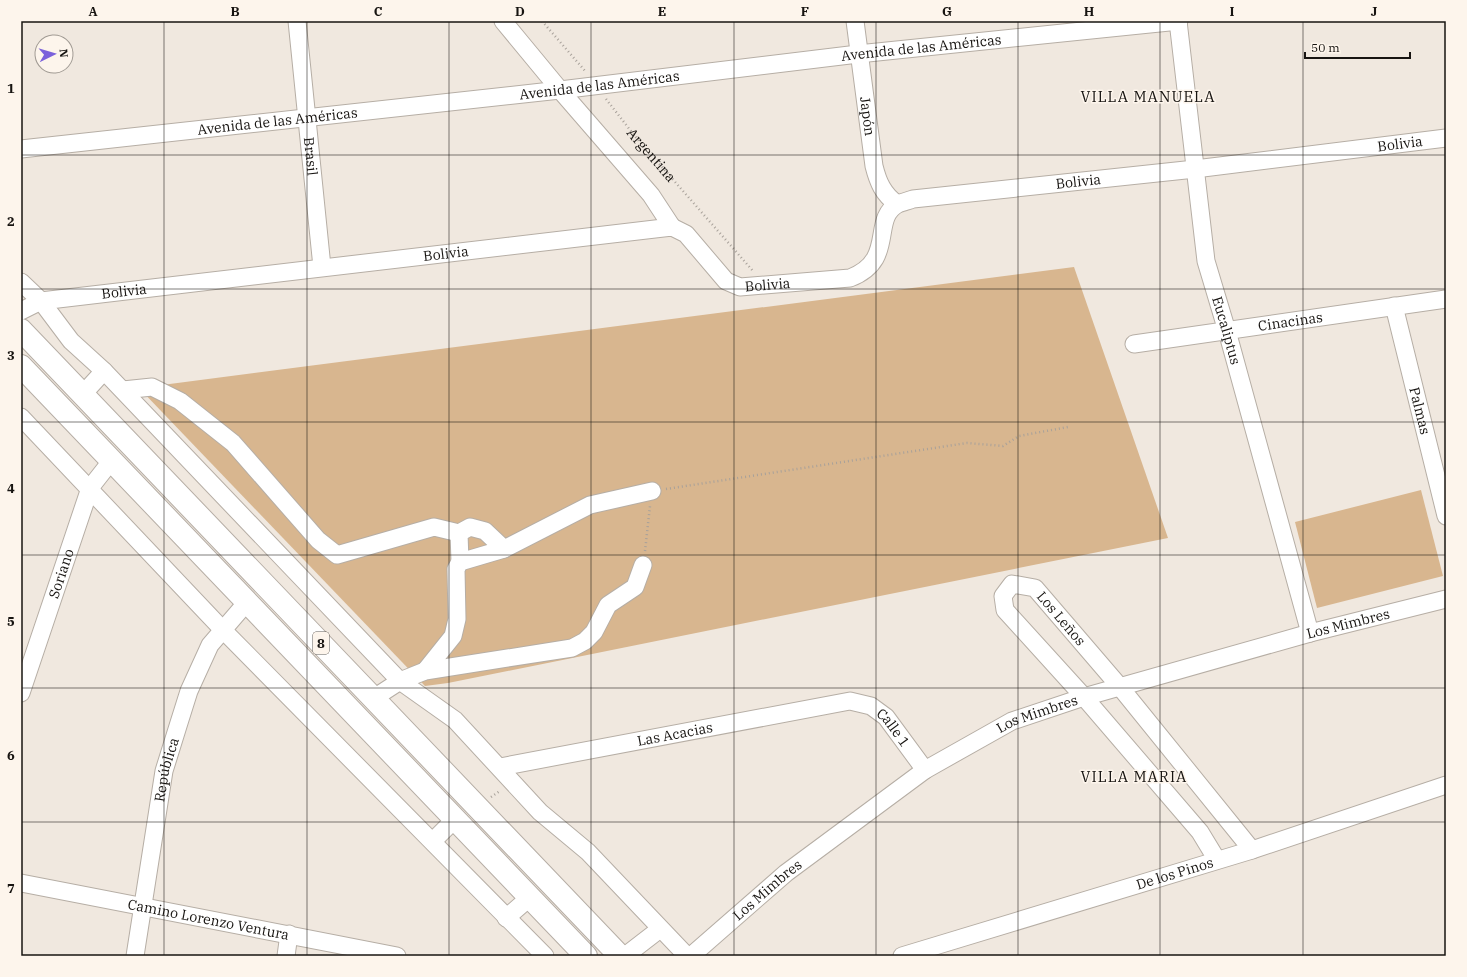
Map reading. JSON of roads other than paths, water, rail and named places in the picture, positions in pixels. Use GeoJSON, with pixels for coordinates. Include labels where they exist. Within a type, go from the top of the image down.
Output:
{"type":"FeatureCollection","features":[{"type":"Feature","properties":{"kind":"highway","name":"8"},"geometry":{"type":"LineString","coordinates":[[21,330],[620,956]]}},
{"type":"Feature","properties":{"kind":"highway","name":"8"},"geometry":{"type":"LineString","coordinates":[[21,366],[248,602],[454,820],[586,956]]}},
{"type":"Feature","properties":{"kind":"street","name":"Brasil"},"geometry":{"type":"LineString","coordinates":[[297,21],[322,267]]}},
{"type":"Feature","properties":{"kind":"street","name":"Argentina"},"geometry":{"type":"LineString","coordinates":[[503,21],[560,90],[651,195],[672,227]]}},
{"type":"Feature","properties":{"kind":"street","name":"Japón"},"geometry":{"type":"LineString","coordinates":[[855,21],[858,54],[878,183],[888,198],[897,204]]}},
{"type":"Feature","properties":{"kind":"street","name":"Avenida de las Américas"},"geometry":{"type":"LineString","coordinates":[[21,149],[596,86],[858,54],[1178,21]]}},
{"type":"Feature","properties":{"kind":"street","name":"Eucaliptus"},"geometry":{"type":"LineString","coordinates":[[1178,21],[1206,261],[1227,331],[1310,633]]}},
{"type":"Feature","properties":{"kind":"street","name":"Bolivia"},"geometry":{"type":"LineString","coordinates":[[21,311],[42,301],[672,227],[686,234],[726,281],[740,287],[850,278],[862,273],[874,262],[880,249],[884,222],[890,211],[897,204],[913,199],[1195,169],[1446,138]]}},
{"type":"Feature","properties":{"kind":"street"},"geometry":{"type":"LineString","coordinates":[[21,282],[42,301],[71,341],[123,390],[400,680],[455,720],[540,812],[588,852],[686,956]]}},
{"type":"Feature","properties":{"kind":"street","name":"Cinacinas"},"geometry":{"type":"LineString","coordinates":[[1134,344],[1446,299]]}},
{"type":"Feature","properties":{"kind":"street","name":"Palmas"},"geometry":{"type":"LineString","coordinates":[[1394,306],[1446,516]]}},
{"type":"Feature","properties":{"kind":"street"},"geometry":{"type":"LineString","coordinates":[[83,394],[104,371]]}},
{"type":"Feature","properties":{"kind":"street"},"geometry":{"type":"LineString","coordinates":[[123,390],[152,387],[180,401],[233,443],[318,540],[336,555],[434,527],[459,533],[470,527],[485,531],[504,549]]}},
{"type":"Feature","properties":{"kind":"street"},"geometry":{"type":"LineString","coordinates":[[21,417],[90,488],[222,629],[545,956]]}},
{"type":"Feature","properties":{"kind":"street","name":"Soriano"},"geometry":{"type":"LineString","coordinates":[[21,692],[90,488],[112,460]]}},
{"type":"Feature","properties":{"kind":"street"},"geometry":{"type":"LineString","coordinates":[[460,562],[504,549],[590,505],[652,491]]}},
{"type":"Feature","properties":{"kind":"street"},"geometry":{"type":"LineString","coordinates":[[425,671],[453,636],[457,619],[456,569],[460,562],[459,533]]}},
{"type":"Feature","properties":{"kind":"street"},"geometry":{"type":"LineString","coordinates":[[374,698],[400,680],[425,671],[572,648],[585,641],[594,632],[608,605],[635,587],[643,565]]}},
{"type":"Feature","properties":{"kind":"street","name":"Los Leños"},"geometry":{"type":"LineString","coordinates":[[1217,860],[1200,832],[1084,697],[1004,610],[1003,596],[1012,584],[1035,588],[1120,687],[1252,850]]}},
{"type":"Feature","properties":{"kind":"street","name":"Los Mimbres"},"geometry":{"type":"LineString","coordinates":[[691,956],[786,873],[925,770],[1012,721],[1084,697],[1310,633],[1446,599]]}},
{"type":"Feature","properties":{"kind":"street","name":"República"},"geometry":{"type":"LineString","coordinates":[[135,956],[164,771],[190,691],[210,645],[222,629],[248,602]]}},
{"type":"Feature","properties":{"kind":"street","name":"Las Acacias"},"geometry":{"type":"LineString","coordinates":[[500,767],[850,701]]}},
{"type":"Feature","properties":{"kind":"street","name":"Calle 1"},"geometry":{"type":"LineString","coordinates":[[850,701],[871,706],[886,717],[925,770]]}},
{"type":"Feature","properties":{"kind":"street","name":"De los Pinos"},"geometry":{"type":"LineString","coordinates":[[902,956],[1252,850],[1446,785]]}},
{"type":"Feature","properties":{"kind":"street"},"geometry":{"type":"LineString","coordinates":[[433,841],[454,820]]}},
{"type":"Feature","properties":{"kind":"street","name":"Camino Lorenzo Ventura"},"geometry":{"type":"LineString","coordinates":[[21,883],[397,956]]}},
{"type":"Feature","properties":{"kind":"street"},"geometry":{"type":"LineString","coordinates":[[506,918],[529,898]]}},
{"type":"Feature","properties":{"kind":"street"},"geometry":{"type":"LineString","coordinates":[[625,956],[660,928]]}},
{"type":"Feature","properties":{"kind":"street"},"geometry":{"type":"LineString","coordinates":[[286,956],[289,934]]}},
{"type":"Feature","properties":{"kind":"district","name":"VILLA MANUELA"},"geometry":{"type":"Point","coordinates":[1148,97]}},
{"type":"Feature","properties":{"kind":"district","name":"VILLA MARIA"},"geometry":{"type":"Point","coordinates":[1134,777]}}]}
